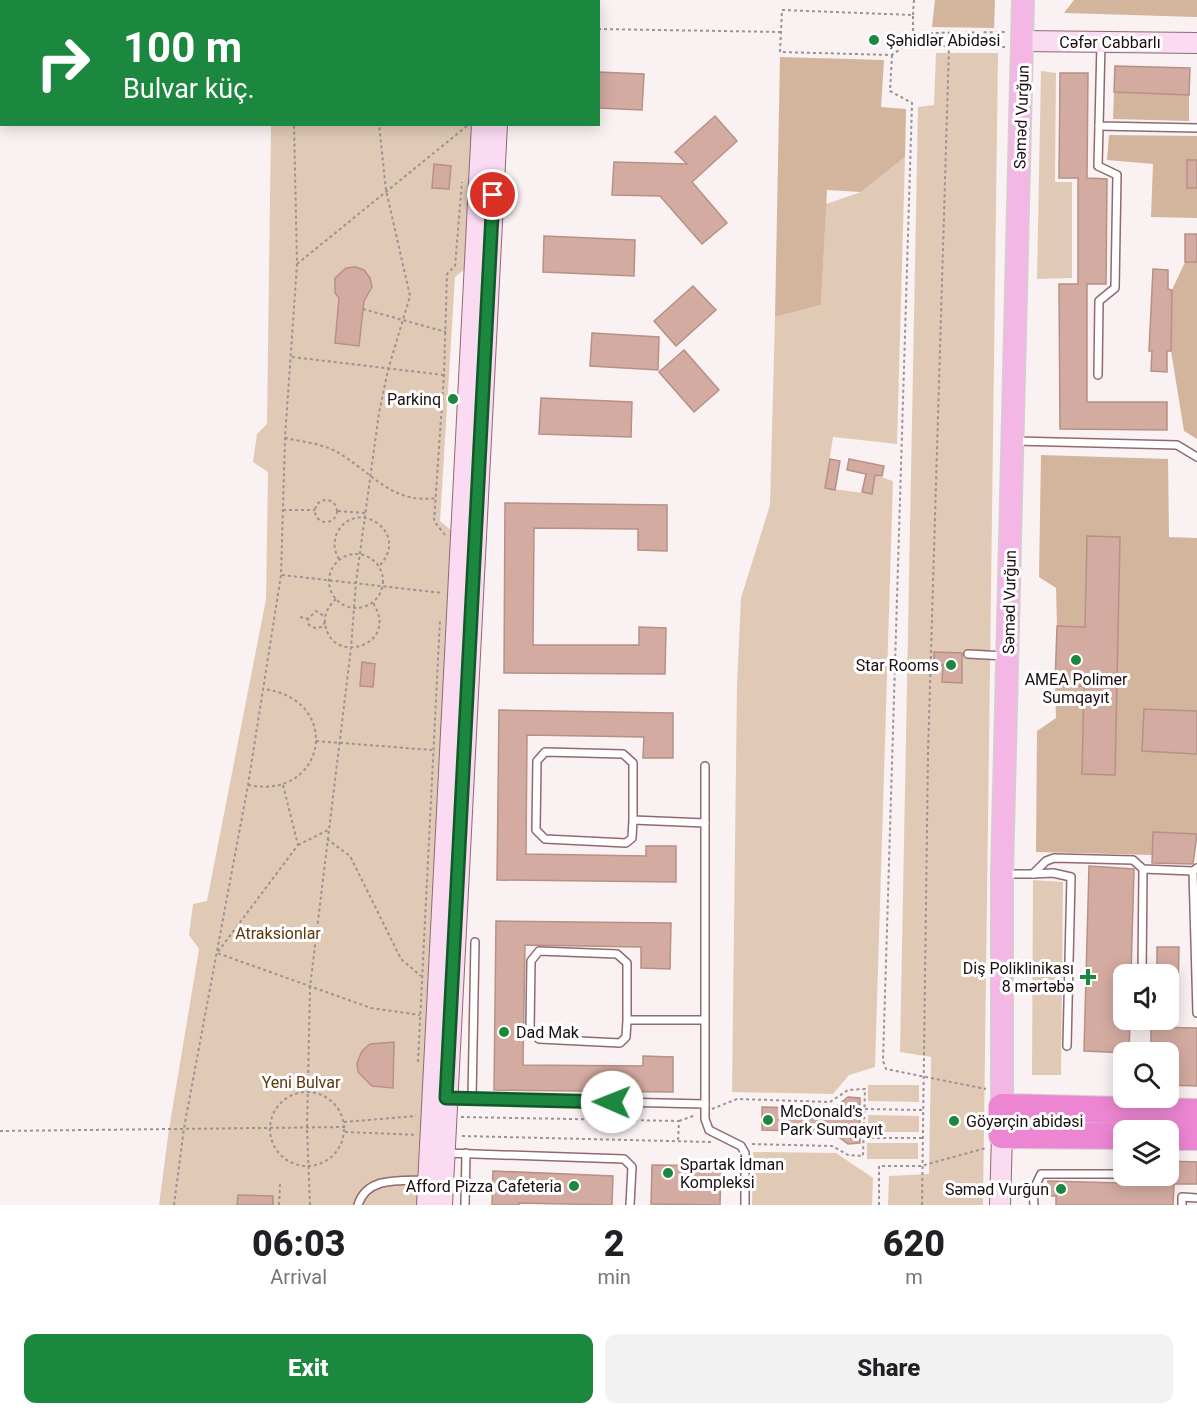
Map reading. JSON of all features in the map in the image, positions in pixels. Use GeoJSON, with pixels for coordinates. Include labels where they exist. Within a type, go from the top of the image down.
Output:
{"type":"FeatureCollection","features":[{"type":"Feature","properties":{"kind":"highway"},"geometry":{"type":"LineString","coordinates":[[1002,1098],[1197,1112]]}},
{"type":"Feature","properties":{"kind":"highway","name":"Səməd Vurğun"},"geometry":{"type":"LineString","coordinates":[[1002,1098],[1002,1142]]}},
{"type":"Feature","properties":{"kind":"highway"},"geometry":{"type":"LineString","coordinates":[[1002,1142],[1113,1137]]}},
{"type":"Feature","properties":{"kind":"highway"},"geometry":{"type":"LineString","coordinates":[[1179,1137],[1197,1137]]}},
{"type":"Feature","properties":{"kind":"main road","name":"Səməd Vurğun"},"geometry":{"type":"LineString","coordinates":[[1002,1098],[1002,874],[1012,441],[1011,40],[1023,0]]}},
{"type":"Feature","properties":{"kind":"street","name":"Cəfər Cabbarlı"},"geometry":{"type":"LineString","coordinates":[[1011,40],[1197,43]]}},
{"type":"Feature","properties":{"kind":"street"},"geometry":{"type":"LineString","coordinates":[[480,287],[482,126]]}},
{"type":"Feature","properties":{"kind":"street"},"geometry":{"type":"LineString","coordinates":[[427,1205],[428,1180],[440,1110],[460,543],[480,287],[497,126]]}},
{"type":"Feature","properties":{"kind":"street"},"geometry":{"type":"LineString","coordinates":[[440,1110],[448,1144],[442,1205]]}},
{"type":"Feature","properties":{"kind":"street","name":"Səməd Vurğun"},"geometry":{"type":"LineString","coordinates":[[1000,1205],[1002,1142]]}},
{"type":"Feature","properties":{"kind":"lane"},"geometry":{"type":"LineString","coordinates":[[1098,375],[1099,301],[1115,288],[1117,175],[1098,166],[1101,41]]}},
{"type":"Feature","properties":{"kind":"lane"},"geometry":{"type":"LineString","coordinates":[[1099,126],[1197,128]]}},
{"type":"Feature","properties":{"kind":"lane"},"geometry":{"type":"LineString","coordinates":[[1012,441],[1177,446],[1197,457]]}},
{"type":"Feature","properties":{"kind":"lane"},"geometry":{"type":"LineString","coordinates":[[968,654],[1007,656]]}},
{"type":"Feature","properties":{"kind":"lane"},"geometry":{"type":"LineString","coordinates":[[545,752],[623,754],[629,757],[633,763],[633,820],[632,838],[626,843],[545,839],[539,836],[536,819],[537,761],[540,755],[545,752]]}},
{"type":"Feature","properties":{"kind":"lane"},"geometry":{"type":"LineString","coordinates":[[705,766],[706,1125],[709,1130],[741,1146],[746,1153],[745,1205]]}},
{"type":"Feature","properties":{"kind":"lane"},"geometry":{"type":"LineString","coordinates":[[633,820],[705,823]]}},
{"type":"Feature","properties":{"kind":"lane"},"geometry":{"type":"LineString","coordinates":[[1033,874],[1047,861],[1054,858],[1133,860],[1143,869],[1195,869],[1197,1013]]}},
{"type":"Feature","properties":{"kind":"lane"},"geometry":{"type":"LineString","coordinates":[[1142,964],[1143,869]]}},
{"type":"Feature","properties":{"kind":"lane"},"geometry":{"type":"LineString","coordinates":[[1002,874],[1053,873],[1071,877],[1067,1046]]}},
{"type":"Feature","properties":{"kind":"lane"},"geometry":{"type":"LineString","coordinates":[[472,1098],[475,942]]}},
{"type":"Feature","properties":{"kind":"lane"},"geometry":{"type":"LineString","coordinates":[[539,951],[550,951],[617,954],[623,957],[627,963],[627,1020],[626,1037],[620,1043],[539,1039],[533,1036],[530,1018],[531,961],[534,955],[539,951]]}},
{"type":"Feature","properties":{"kind":"lane"},"geometry":{"type":"LineString","coordinates":[[627,1020],[704,1020]]}},
{"type":"Feature","properties":{"kind":"lane"},"geometry":{"type":"LineString","coordinates":[[440,1110],[472,1098],[705,1108]]}},
{"type":"Feature","properties":{"kind":"lane"},"geometry":{"type":"LineString","coordinates":[[448,1144],[466,1153],[624,1159],[632,1167],[630,1205]]}},
{"type":"Feature","properties":{"kind":"lane"},"geometry":{"type":"LineString","coordinates":[[465,1205],[466,1153]]}},
{"type":"Feature","properties":{"kind":"lane"},"geometry":{"type":"LineString","coordinates":[[1034,1205],[1033,1191],[1041,1174],[1113,1174]]}},
{"type":"Feature","properties":{"kind":"lane"},"geometry":{"type":"LineString","coordinates":[[358,1205],[363,1192],[372,1185],[383,1182],[428,1180]]}},
{"type":"Feature","properties":{"kind":"lane"},"geometry":{"type":"LineString","coordinates":[[1182,1205],[1182,1197],[1197,1198]]}},
{"type":"Feature","properties":{"kind":"path"},"geometry":{"type":"LineString","coordinates":[[913,40],[914,0]]}},
{"type":"Feature","properties":{"kind":"path"},"geometry":{"type":"LineString","coordinates":[[913,15],[782,10],[780,52],[892,55],[913,40],[931,33],[1011,40]]}},
{"type":"Feature","properties":{"kind":"path"},"geometry":{"type":"LineString","coordinates":[[600,29],[781,32]]}},
{"type":"Feature","properties":{"kind":"path"},"geometry":{"type":"LineString","coordinates":[[913,40],[949,46],[1011,40]]}},
{"type":"Feature","properties":{"kind":"path"},"geometry":{"type":"LineString","coordinates":[[922,1205],[929,741],[949,46]]}},
{"type":"Feature","properties":{"kind":"path"},"geometry":{"type":"LineString","coordinates":[[892,55],[890,91],[912,103],[883,1061],[886,1070],[894,1073],[923,1075],[1002,1098]]}},
{"type":"Feature","properties":{"kind":"path"},"geometry":{"type":"LineString","coordinates":[[174,1205],[184,1128],[248,785],[281,574],[285,438],[297,264],[294,126]]}},
{"type":"Feature","properties":{"kind":"path"},"geometry":{"type":"LineString","coordinates":[[310,1205],[307,1092],[310,987],[370,476],[388,370],[410,296],[386,190],[379,126]]}},
{"type":"Feature","properties":{"kind":"path"},"geometry":{"type":"LineString","coordinates":[[297,264],[467,126]]}},
{"type":"Feature","properties":{"kind":"path"},"geometry":{"type":"LineString","coordinates":[[466,137],[468,126]]}},
{"type":"Feature","properties":{"kind":"path"},"geometry":{"type":"LineString","coordinates":[[460,543],[434,521],[444,375],[447,274],[455,266],[463,172]]}},
{"type":"Feature","properties":{"kind":"path"},"geometry":{"type":"LineString","coordinates":[[363,309],[446,332]]}},
{"type":"Feature","properties":{"kind":"path"},"geometry":{"type":"LineString","coordinates":[[292,357],[444,375]]}},
{"type":"Feature","properties":{"kind":"path"},"geometry":{"type":"LineString","coordinates":[[285,438],[316,444],[341,454],[402,496],[418,500],[436,498]]}},
{"type":"Feature","properties":{"kind":"path"},"geometry":{"type":"LineString","coordinates":[[327,499],[336,505],[338,511],[332,521],[324,522],[317,518],[315,510],[321,500],[327,499]]}},
{"type":"Feature","properties":{"kind":"path"},"geometry":{"type":"LineString","coordinates":[[283,510],[315,510]]}},
{"type":"Feature","properties":{"kind":"path"},"geometry":{"type":"LineString","coordinates":[[338,511],[365,513]]}},
{"type":"Feature","properties":{"kind":"path"},"geometry":{"type":"LineString","coordinates":[[339,560],[334,542],[338,531],[347,522],[365,518],[377,522],[388,537],[387,556],[379,566]]}},
{"type":"Feature","properties":{"kind":"path"},"geometry":{"type":"LineString","coordinates":[[361,554],[371,558],[379,566],[383,585],[373,603],[353,608],[336,599],[329,579],[339,560],[349,555],[361,554]]}},
{"type":"Feature","properties":{"kind":"path"},"geometry":{"type":"LineString","coordinates":[[281,574],[449,593]]}},
{"type":"Feature","properties":{"kind":"path"},"geometry":{"type":"LineString","coordinates":[[441,595],[442,583]]}},
{"type":"Feature","properties":{"kind":"path"},"geometry":{"type":"LineString","coordinates":[[308,619],[309,625],[315,628],[322,627],[336,599]]}},
{"type":"Feature","properties":{"kind":"path"},"geometry":{"type":"LineString","coordinates":[[308,619],[316,611],[325,619],[326,629],[336,642],[351,648],[366,644],[377,633],[380,617],[373,603]]}},
{"type":"Feature","properties":{"kind":"path"},"geometry":{"type":"LineString","coordinates":[[300,617],[308,619]]}},
{"type":"Feature","properties":{"kind":"path"},"geometry":{"type":"LineString","coordinates":[[417,1071],[440,619]]}},
{"type":"Feature","properties":{"kind":"path"},"geometry":{"type":"LineString","coordinates":[[248,785],[265,788],[283,786],[300,776],[311,760],[316,741],[313,720],[301,703],[284,692],[263,688]]}},
{"type":"Feature","properties":{"kind":"path"},"geometry":{"type":"LineString","coordinates":[[316,741],[441,751]]}},
{"type":"Feature","properties":{"kind":"path"},"geometry":{"type":"LineString","coordinates":[[283,786],[298,845]]}},
{"type":"Feature","properties":{"kind":"path"},"geometry":{"type":"LineString","coordinates":[[217,952],[298,845],[328,830]]}},
{"type":"Feature","properties":{"kind":"path"},"geometry":{"type":"LineString","coordinates":[[327,839],[350,856],[401,959],[421,976]]}},
{"type":"Feature","properties":{"kind":"path"},"geometry":{"type":"LineString","coordinates":[[217,952],[370,1008],[426,1016]]}},
{"type":"Feature","properties":{"kind":"path"},"geometry":{"type":"LineString","coordinates":[[344,1122],[440,1110],[679,1121],[705,1108],[737,1100],[830,1102],[853,1088],[865,1089],[863,1156],[848,1155],[832,1146],[753,1144]]}},
{"type":"Feature","properties":{"kind":"path"},"geometry":{"type":"LineString","coordinates":[[307,1092],[320,1094],[331,1100],[339,1110],[344,1122],[345,1132],[341,1145],[333,1156],[321,1164],[308,1166],[294,1163],[281,1156],[273,1143],[270,1129],[273,1115],[281,1102],[293,1094],[307,1092]]}},
{"type":"Feature","properties":{"kind":"path"},"geometry":{"type":"LineString","coordinates":[[865,1109],[922,1110]]}},
{"type":"Feature","properties":{"kind":"path"},"geometry":{"type":"LineString","coordinates":[[448,1144],[678,1141],[679,1121]]}},
{"type":"Feature","properties":{"kind":"path"},"geometry":{"type":"LineString","coordinates":[[0,1131],[345,1127]]}},
{"type":"Feature","properties":{"kind":"path"},"geometry":{"type":"LineString","coordinates":[[345,1132],[421,1135]]}},
{"type":"Feature","properties":{"kind":"path"},"geometry":{"type":"LineString","coordinates":[[864,1138],[922,1138]]}},
{"type":"Feature","properties":{"kind":"path"},"geometry":{"type":"LineString","coordinates":[[879,1205],[879,1166],[921,1166],[1002,1142]]}},
{"type":"Feature","properties":{"kind":"path"},"geometry":{"type":"LineString","coordinates":[[279,1205],[280,1184]]}},
{"type":"Feature","properties":{"kind":"green space"},"geometry":{"type":"Polygon","coordinates":[[[936,53],[998,53],[983,1205],[888,1205],[889,1176],[929,1174],[931,1057],[900,1052],[918,107],[934,105],[936,53]]]}},
{"type":"Feature","properties":{"kind":"green space"},"geometry":{"type":"Polygon","coordinates":[[[1041,71],[1056,73],[1055,182],[1072,182],[1072,278],[1037,279],[1041,71]]]}},
{"type":"Feature","properties":{"kind":"green space","name":"Yeni Bulvar"},"geometry":{"type":"Polygon","coordinates":[[[271,126],[473,126],[465,269],[455,277],[440,521],[452,531],[418,1205],[159,1205],[169,1129],[199,949],[189,935],[193,904],[207,901],[266,599],[268,472],[253,462],[257,434],[267,424],[271,126]]]}},
{"type":"Feature","properties":{"kind":"green space"},"geometry":{"type":"Polygon","coordinates":[[[905,157],[897,444],[833,437],[825,488],[871,494],[875,475],[893,481],[875,1067],[849,1075],[833,1094],[732,1092],[737,685],[741,598],[770,505],[775,317],[821,305],[826,204],[861,192],[905,157]]]}},
{"type":"Feature","properties":{"kind":"green space"},"geometry":{"type":"Polygon","coordinates":[[[1033,880],[1063,882],[1061,1075],[1032,1075],[1033,880]]]}},
{"type":"Feature","properties":{"kind":"green space"},"geometry":{"type":"Polygon","coordinates":[[[868,1085],[919,1085],[919,1102],[868,1101],[868,1085]]]}},
{"type":"Feature","properties":{"kind":"green space"},"geometry":{"type":"Polygon","coordinates":[[[868,1115],[919,1116],[919,1132],[868,1132],[868,1115]]]}},
{"type":"Feature","properties":{"kind":"green space"},"geometry":{"type":"Polygon","coordinates":[[[867,1143],[918,1143],[918,1159],[867,1159],[867,1143]]]}},
{"type":"Feature","properties":{"kind":"green space"},"geometry":{"type":"Polygon","coordinates":[[[753,1152],[836,1153],[873,1178],[872,1205],[752,1205],[753,1152]]]}},
{"type":"Feature","properties":{"kind":"shaded area"},"geometry":{"type":"Polygon","coordinates":[[[935,0],[995,0],[994,28],[932,27],[935,0]]]}},
{"type":"Feature","properties":{"kind":"shaded area"},"geometry":{"type":"Polygon","coordinates":[[[1074,0],[1197,0],[1197,17],[1064,13],[1074,0]]]}},
{"type":"Feature","properties":{"kind":"shaded area"},"geometry":{"type":"Polygon","coordinates":[[[780,57],[884,60],[881,107],[906,109],[905,157],[861,192],[827,190],[821,305],[775,317],[780,57]]]}},
{"type":"Feature","properties":{"kind":"shaded area"},"geometry":{"type":"Polygon","coordinates":[[[1114,92],[1189,95],[1189,121],[1113,119],[1114,92]]]}},
{"type":"Feature","properties":{"kind":"shaded area"},"geometry":{"type":"Polygon","coordinates":[[[1109,135],[1197,136],[1197,160],[1187,160],[1197,188],[1197,218],[1151,217],[1153,164],[1107,160],[1109,135]]]}},
{"type":"Feature","properties":{"kind":"shaded area"},"geometry":{"type":"Polygon","coordinates":[[[1185,262],[1197,262],[1197,439],[1184,431],[1171,351],[1172,290],[1185,262]]]}},
{"type":"Feature","properties":{"kind":"shaded area"},"geometry":{"type":"Polygon","coordinates":[[[1041,455],[1168,459],[1169,537],[1197,538],[1197,711],[1144,709],[1142,751],[1197,754],[1197,834],[1153,832],[1152,855],[1036,852],[1037,731],[1056,718],[1055,685],[1084,686],[1082,774],[1115,775],[1120,537],[1087,536],[1085,627],[1057,626],[1056,588],[1039,577],[1041,455]]]}},
{"type":"Feature","properties":{"kind":"building"},"geometry":{"type":"Polygon","coordinates":[[[1115,66],[1190,68],[1189,95],[1114,92],[1115,66]]]}},
{"type":"Feature","properties":{"kind":"building"},"geometry":{"type":"Polygon","coordinates":[[[600,72],[644,74],[642,110],[600,108],[600,72]]]}},
{"type":"Feature","properties":{"kind":"building"},"geometry":{"type":"Polygon","coordinates":[[[1060,73],[1088,73],[1087,178],[1107,179],[1106,284],[1087,284],[1087,402],[1167,402],[1167,430],[1060,429],[1059,284],[1078,284],[1078,178],[1059,178],[1060,73]]]}},
{"type":"Feature","properties":{"kind":"building"},"geometry":{"type":"Polygon","coordinates":[[[715,116],[737,141],[692,182],[727,223],[702,244],[660,196],[612,195],[614,162],[687,164],[675,152],[715,116]]]}},
{"type":"Feature","properties":{"kind":"building"},"geometry":{"type":"Polygon","coordinates":[[[1187,160],[1197,160],[1197,188],[1187,188],[1187,160]]]}},
{"type":"Feature","properties":{"kind":"building"},"geometry":{"type":"Polygon","coordinates":[[[434,164],[451,166],[449,189],[432,188],[434,164]]]}},
{"type":"Feature","properties":{"kind":"building"},"geometry":{"type":"Polygon","coordinates":[[[1185,234],[1197,234],[1197,262],[1185,262],[1185,234]]]}},
{"type":"Feature","properties":{"kind":"building"},"geometry":{"type":"Polygon","coordinates":[[[544,236],[635,240],[634,276],[543,272],[544,236]]]}},
{"type":"Feature","properties":{"kind":"building"},"geometry":{"type":"Polygon","coordinates":[[[355,267],[364,270],[370,278],[372,287],[364,301],[359,346],[335,343],[339,298],[335,293],[335,278],[346,268],[355,267]]]}},
{"type":"Feature","properties":{"kind":"building"},"geometry":{"type":"Polygon","coordinates":[[[1153,269],[1168,270],[1168,289],[1172,290],[1171,351],[1167,351],[1167,372],[1151,371],[1152,351],[1149,351],[1153,269]]]}},
{"type":"Feature","properties":{"kind":"building"},"geometry":{"type":"Polygon","coordinates":[[[693,286],[716,310],[676,346],[654,321],[693,286]]]}},
{"type":"Feature","properties":{"kind":"building"},"geometry":{"type":"Polygon","coordinates":[[[592,333],[659,337],[658,370],[590,366],[592,333]]]}},
{"type":"Feature","properties":{"kind":"building"},"geometry":{"type":"Polygon","coordinates":[[[684,350],[719,390],[694,412],[659,372],[684,350]]]}},
{"type":"Feature","properties":{"kind":"building"},"geometry":{"type":"Polygon","coordinates":[[[541,398],[632,402],[631,437],[539,434],[541,398]]]}},
{"type":"Feature","properties":{"kind":"building"},"geometry":{"type":"Polygon","coordinates":[[[830,459],[840,461],[835,490],[825,488],[830,459]]]}},
{"type":"Feature","properties":{"kind":"building"},"geometry":{"type":"Polygon","coordinates":[[[849,459],[884,466],[882,476],[875,475],[872,494],[862,492],[866,474],[847,470],[849,459]]]}},
{"type":"Feature","properties":{"kind":"building"},"geometry":{"type":"Polygon","coordinates":[[[505,503],[667,505],[667,551],[638,550],[638,529],[534,528],[533,645],[639,645],[639,627],[666,628],[665,674],[504,673],[505,503]]]}},
{"type":"Feature","properties":{"kind":"building"},"geometry":{"type":"Polygon","coordinates":[[[1087,536],[1120,537],[1115,775],[1082,774],[1084,686],[1055,685],[1057,626],[1085,627],[1087,536]]]}},
{"type":"Feature","properties":{"kind":"building"},"geometry":{"type":"Polygon","coordinates":[[[934,652],[962,653],[962,683],[942,682],[943,665],[934,664],[934,652]]]}},
{"type":"Feature","properties":{"kind":"building"},"geometry":{"type":"Polygon","coordinates":[[[362,662],[375,664],[373,687],[360,686],[362,662]]]}},
{"type":"Feature","properties":{"kind":"building"},"geometry":{"type":"Polygon","coordinates":[[[1144,709],[1197,711],[1197,754],[1142,751],[1144,709]]]}},
{"type":"Feature","properties":{"kind":"building"},"geometry":{"type":"Polygon","coordinates":[[[499,710],[673,713],[673,758],[643,758],[644,737],[527,735],[526,854],[646,856],[646,846],[676,846],[676,882],[497,880],[499,710]]]}},
{"type":"Feature","properties":{"kind":"building"},"geometry":{"type":"Polygon","coordinates":[[[1153,832],[1197,834],[1193,864],[1152,863],[1153,832]]]}},
{"type":"Feature","properties":{"kind":"building"},"geometry":{"type":"Polygon","coordinates":[[[1089,866],[1134,869],[1131,964],[1113,964],[1113,1030],[1130,1030],[1129,1042],[1113,1042],[1113,1052],[1084,1051],[1089,866]]]}},
{"type":"Feature","properties":{"kind":"building"},"geometry":{"type":"Polygon","coordinates":[[[496,921],[671,923],[670,969],[641,968],[641,947],[525,945],[523,1065],[643,1066],[643,1056],[673,1057],[673,1092],[494,1090],[496,921]]]}},
{"type":"Feature","properties":{"kind":"building"},"geometry":{"type":"Polygon","coordinates":[[[1157,947],[1179,947],[1179,964],[1157,964],[1157,947]]]}},
{"type":"Feature","properties":{"kind":"building"},"geometry":{"type":"Polygon","coordinates":[[[1197,1028],[1197,1086],[1179,1085],[1179,1042],[1151,1042],[1151,1030],[1197,1028]]]}},
{"type":"Feature","properties":{"kind":"building"},"geometry":{"type":"Polygon","coordinates":[[[394,1042],[393,1088],[372,1086],[358,1072],[357,1063],[362,1051],[370,1044],[394,1042]]]}},
{"type":"Feature","properties":{"kind":"building"},"geometry":{"type":"Polygon","coordinates":[[[848,1097],[860,1098],[860,1143],[848,1144],[832,1132],[762,1130],[762,1107],[833,1109],[848,1097]]]}},
{"type":"Feature","properties":{"kind":"building"},"geometry":{"type":"Polygon","coordinates":[[[1179,1161],[1197,1162],[1197,1184],[1179,1184],[1179,1161]]]}},
{"type":"Feature","properties":{"kind":"building"},"geometry":{"type":"Polygon","coordinates":[[[652,1165],[721,1166],[720,1205],[651,1204],[652,1165]]]}},
{"type":"Feature","properties":{"kind":"building"},"geometry":{"type":"Polygon","coordinates":[[[493,1171],[613,1176],[612,1205],[519,1203],[519,1205],[492,1205],[493,1171]]]}},
{"type":"Feature","properties":{"kind":"building"},"geometry":{"type":"Polygon","coordinates":[[[1048,1181],[1113,1183],[1113,1186],[1174,1186],[1173,1205],[1056,1205],[1056,1196],[1048,1196],[1048,1181]]]}},
{"type":"Feature","properties":{"kind":"building"},"geometry":{"type":"Polygon","coordinates":[[[238,1195],[273,1196],[273,1205],[237,1205],[238,1195]]]}},
{"type":"Feature","properties":{"kind":"place","name":"Şəhidlər Abidəsi"},"geometry":{"type":"Point","coordinates":[874,40]}},
{"type":"Feature","properties":{"kind":"place","name":"Parkinq"},"geometry":{"type":"Point","coordinates":[453,399]}},
{"type":"Feature","properties":{"kind":"place","name":"AMEA Polimer Sumqayıt"},"geometry":{"type":"Point","coordinates":[1076,660]}},
{"type":"Feature","properties":{"kind":"place","name":"Star Rooms"},"geometry":{"type":"Point","coordinates":[951,665]}},
{"type":"Feature","properties":{"kind":"place","name":"Diş Poliklinikası 8 mərtəbə"},"geometry":{"type":"Point","coordinates":[1088,977]}},
{"type":"Feature","properties":{"kind":"place","name":"Dad Mak"},"geometry":{"type":"Point","coordinates":[504,1032]}},
{"type":"Feature","properties":{"kind":"place","name":"McDonald's Park Sumqayıt"},"geometry":{"type":"Point","coordinates":[768,1120]}},
{"type":"Feature","properties":{"kind":"place","name":"Göyərçin abidəsi"},"geometry":{"type":"Point","coordinates":[954,1121]}},
{"type":"Feature","properties":{"kind":"place","name":"Spartak İdman Kompleksi"},"geometry":{"type":"Point","coordinates":[668,1173]}},
{"type":"Feature","properties":{"kind":"place","name":"Afford Pizza Cafeteria"},"geometry":{"type":"Point","coordinates":[574,1186]}},
{"type":"Feature","properties":{"kind":"place","name":"Səməd Vurğun"},"geometry":{"type":"Point","coordinates":[1061,1189]}},
{"type":"Feature","properties":{"kind":"route"},"geometry":{"type":"LineString","coordinates":[[493,195],[446,1098],[612,1102]]}},
{"type":"Feature","properties":{"kind":"park label","name":"Atraksionlar"},"geometry":{"type":"Point","coordinates":[278,933]}}]}
